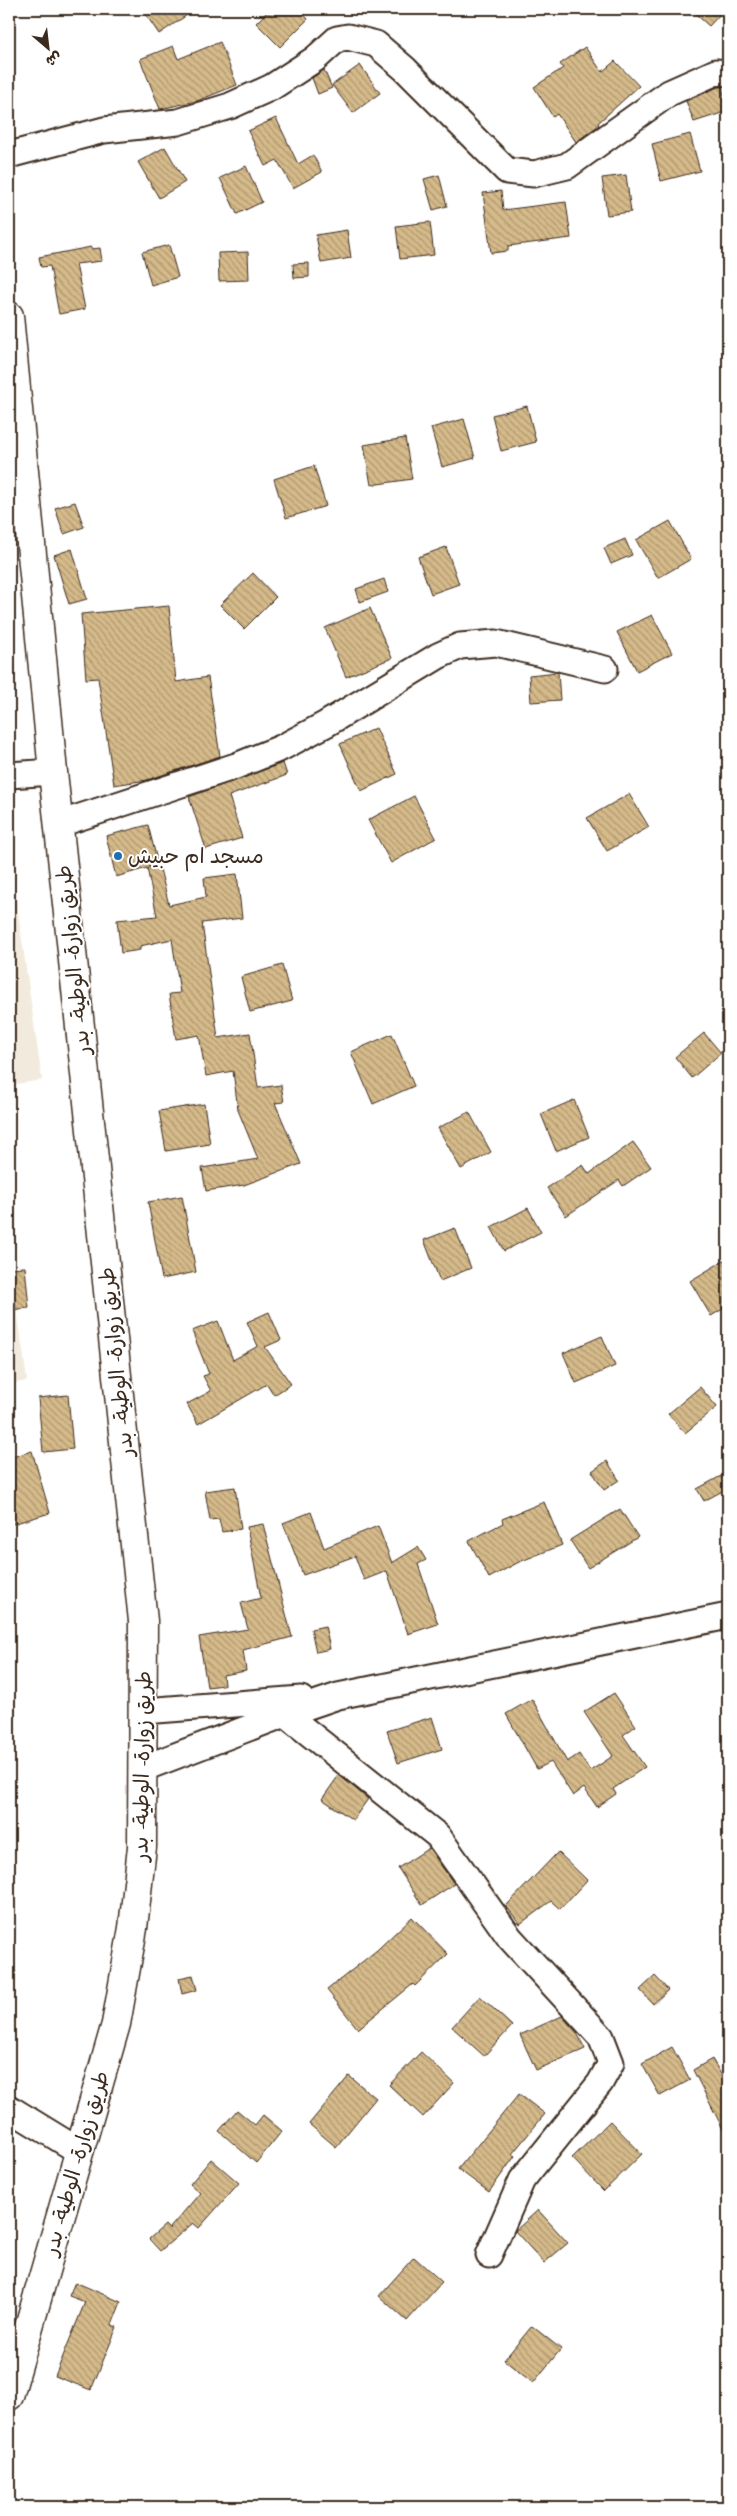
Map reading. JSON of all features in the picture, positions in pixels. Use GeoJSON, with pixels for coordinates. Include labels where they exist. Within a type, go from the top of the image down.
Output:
{"type":"FeatureCollection","features":[{"type":"Feature","properties":{"kind":"highway","name":"طريق زوارة- الوطية- بدر"},"geometry":{"type":"LineString","coordinates":[[9,316],[53,772],[144,1621],[142,1847],[133,1928],[116,2024],[9,2396]]}},
{"type":"Feature","properties":{"kind":"street"},"geometry":{"type":"LineString","coordinates":[[9,155],[104,130],[178,122],[230,106],[272,87],[315,59],[337,39],[348,37],[376,44],[405,69],[507,171],[534,174],[568,166],[669,94],[716,72],[728,73]]}},
{"type":"Feature","properties":{"kind":"street"},"geometry":{"type":"LineString","coordinates":[[59,824],[236,766],[281,748],[326,724],[438,656],[460,646],[496,643],[604,669]]}},
{"type":"Feature","properties":{"kind":"street"},"geometry":{"type":"LineString","coordinates":[[9,775],[53,772]]}},
{"type":"Feature","properties":{"kind":"street"},"geometry":{"type":"LineString","coordinates":[[144,1768],[285,1714],[338,1696],[728,1616]]}},
{"type":"Feature","properties":{"kind":"street"},"geometry":{"type":"LineString","coordinates":[[144,1710],[338,1696]]}},
{"type":"Feature","properties":{"kind":"street"},"geometry":{"type":"LineString","coordinates":[[285,1714],[438,1836],[510,1938],[601,2037],[611,2063],[600,2083],[522,2180],[489,2255]]}},
{"type":"Feature","properties":{"kind":"street"},"geometry":{"type":"LineString","coordinates":[[9,2108],[79,2151]]}},
{"type":"Feature","properties":{"kind":"shaded area"},"geometry":{"type":"Polygon","coordinates":[[[9,849],[42,1080],[9,1085],[9,849]]]}},
{"type":"Feature","properties":{"kind":"shaded area"},"geometry":{"type":"Polygon","coordinates":[[[9,1250],[27,1381],[9,1384],[9,1250]]]}},
{"type":"Feature","properties":{"kind":"building"},"geometry":{"type":"Polygon","coordinates":[[[142,9],[196,9],[159,34],[142,9]]]}},
{"type":"Feature","properties":{"kind":"building"},"geometry":{"type":"Polygon","coordinates":[[[270,9],[299,9],[308,19],[280,47],[256,23],[270,9]]]}},
{"type":"Feature","properties":{"kind":"building"},"geometry":{"type":"Polygon","coordinates":[[[690,9],[725,9],[709,26],[690,9]]]}},
{"type":"Feature","properties":{"kind":"building"},"geometry":{"type":"Polygon","coordinates":[[[220,42],[237,85],[197,101],[160,109],[140,59],[173,46],[178,59],[220,42]]]}},
{"type":"Feature","properties":{"kind":"building"},"geometry":{"type":"Polygon","coordinates":[[[585,47],[602,72],[615,61],[639,86],[598,123],[599,125],[576,142],[557,114],[553,117],[534,87],[563,68],[560,64],[585,47]]]}},
{"type":"Feature","properties":{"kind":"building"},"geometry":{"type":"Polygon","coordinates":[[[360,65],[380,93],[353,113],[332,85],[360,65]]]}},
{"type":"Feature","properties":{"kind":"building"},"geometry":{"type":"Polygon","coordinates":[[[324,70],[332,88],[318,94],[312,78],[324,70]]]}},
{"type":"Feature","properties":{"kind":"building"},"geometry":{"type":"Polygon","coordinates":[[[722,87],[728,111],[694,122],[686,101],[722,87]]]}},
{"type":"Feature","properties":{"kind":"building"},"geometry":{"type":"Polygon","coordinates":[[[276,118],[298,164],[313,155],[322,172],[293,188],[277,160],[265,166],[248,131],[276,118]]]}},
{"type":"Feature","properties":{"kind":"building"},"geometry":{"type":"Polygon","coordinates":[[[690,134],[700,171],[661,181],[652,144],[690,134]]]}},
{"type":"Feature","properties":{"kind":"building"},"geometry":{"type":"Polygon","coordinates":[[[165,147],[185,182],[159,198],[138,162],[165,147]]]}},
{"type":"Feature","properties":{"kind":"building"},"geometry":{"type":"Polygon","coordinates":[[[246,166],[262,202],[237,214],[220,178],[246,166]]]}},
{"type":"Feature","properties":{"kind":"building"},"geometry":{"type":"Polygon","coordinates":[[[439,175],[447,206],[433,210],[424,179],[439,175]]]}},
{"type":"Feature","properties":{"kind":"building"},"geometry":{"type":"Polygon","coordinates":[[[626,175],[631,212],[607,215],[602,178],[626,175]]]}},
{"type":"Feature","properties":{"kind":"building"},"geometry":{"type":"Polygon","coordinates":[[[501,191],[503,210],[566,202],[571,238],[508,246],[508,251],[491,253],[483,193],[501,191]]]}},
{"type":"Feature","properties":{"kind":"building"},"geometry":{"type":"Polygon","coordinates":[[[430,222],[434,255],[400,259],[396,226],[430,222]]]}},
{"type":"Feature","properties":{"kind":"building"},"geometry":{"type":"Polygon","coordinates":[[[347,230],[351,258],[321,263],[316,235],[347,230]]]}},
{"type":"Feature","properties":{"kind":"building"},"geometry":{"type":"Polygon","coordinates":[[[169,245],[178,277],[151,285],[142,252],[169,245]]]}},
{"type":"Feature","properties":{"kind":"building"},"geometry":{"type":"Polygon","coordinates":[[[91,247],[92,249],[100,248],[102,261],[76,264],[85,309],[59,314],[50,266],[41,267],[39,257],[91,247]]]}},
{"type":"Feature","properties":{"kind":"building"},"geometry":{"type":"Polygon","coordinates":[[[248,252],[249,280],[219,281],[218,253],[248,252]]]}},
{"type":"Feature","properties":{"kind":"building"},"geometry":{"type":"Polygon","coordinates":[[[309,263],[309,277],[294,278],[293,264],[309,263]]]}},
{"type":"Feature","properties":{"kind":"building"},"geometry":{"type":"Polygon","coordinates":[[[527,406],[536,442],[501,451],[492,415],[527,406]]]}},
{"type":"Feature","properties":{"kind":"building"},"geometry":{"type":"Polygon","coordinates":[[[464,419],[475,458],[442,467],[431,428],[464,419]]]}},
{"type":"Feature","properties":{"kind":"building"},"geometry":{"type":"Polygon","coordinates":[[[405,438],[412,479],[371,485],[364,445],[405,438]]]}},
{"type":"Feature","properties":{"kind":"building"},"geometry":{"type":"Polygon","coordinates":[[[314,466],[326,506],[286,518],[274,479],[314,466]]]}},
{"type":"Feature","properties":{"kind":"building"},"geometry":{"type":"Polygon","coordinates":[[[75,502],[84,527],[64,534],[55,508],[75,502]]]}},
{"type":"Feature","properties":{"kind":"building"},"geometry":{"type":"Polygon","coordinates":[[[670,521],[691,559],[658,578],[636,540],[670,521]]]}},
{"type":"Feature","properties":{"kind":"building"},"geometry":{"type":"Polygon","coordinates":[[[625,539],[632,555],[611,564],[604,548],[625,539]]]}},
{"type":"Feature","properties":{"kind":"building"},"geometry":{"type":"Polygon","coordinates":[[[446,547],[459,584],[431,594],[418,557],[446,547]]]}},
{"type":"Feature","properties":{"kind":"building"},"geometry":{"type":"Polygon","coordinates":[[[72,549],[87,599],[69,604],[54,555],[72,549]]]}},
{"type":"Feature","properties":{"kind":"building"},"geometry":{"type":"Polygon","coordinates":[[[253,573],[276,597],[244,629],[220,605],[253,573]]]}},
{"type":"Feature","properties":{"kind":"building"},"geometry":{"type":"Polygon","coordinates":[[[384,579],[388,592],[360,602],[356,589],[384,579]]]}},
{"type":"Feature","properties":{"kind":"building"},"geometry":{"type":"Polygon","coordinates":[[[169,606],[176,682],[208,677],[220,756],[147,780],[114,785],[98,678],[86,679],[81,614],[169,606]]]}},
{"type":"Feature","properties":{"kind":"building"},"geometry":{"type":"Polygon","coordinates":[[[370,608],[392,658],[346,677],[325,628],[370,608]]]}},
{"type":"Feature","properties":{"kind":"building"},"geometry":{"type":"Polygon","coordinates":[[[652,615],[672,653],[637,671],[617,632],[652,615]]]}},
{"type":"Feature","properties":{"kind":"building"},"geometry":{"type":"Polygon","coordinates":[[[558,672],[560,700],[531,702],[529,675],[558,672]]]}},
{"type":"Feature","properties":{"kind":"building"},"geometry":{"type":"Polygon","coordinates":[[[376,728],[397,774],[361,791],[340,744],[376,728]]]}},
{"type":"Feature","properties":{"kind":"building"},"geometry":{"type":"Polygon","coordinates":[[[283,763],[287,775],[229,796],[242,838],[206,849],[189,797],[283,763]]]}},
{"type":"Feature","properties":{"kind":"building"},"geometry":{"type":"Polygon","coordinates":[[[629,794],[649,827],[607,851],[587,818],[629,794]]]}},
{"type":"Feature","properties":{"kind":"building"},"geometry":{"type":"Polygon","coordinates":[[[414,796],[436,838],[391,863],[368,820],[414,796]]]}},
{"type":"Feature","properties":{"kind":"building"},"geometry":{"type":"Polygon","coordinates":[[[148,825],[158,864],[148,867],[159,865],[169,905],[206,897],[204,878],[237,874],[242,918],[202,923],[218,1038],[250,1033],[258,1088],[281,1085],[284,1102],[275,1103],[301,1164],[244,1185],[206,1191],[202,1168],[258,1159],[238,1110],[233,1071],[206,1076],[199,1035],[176,1039],[169,994],[180,993],[172,939],[140,946],[140,950],[121,953],[117,920],[157,916],[147,868],[116,877],[106,836],[148,825]]]}},
{"type":"Feature","properties":{"kind":"building"},"geometry":{"type":"Polygon","coordinates":[[[282,965],[292,1001],[250,1012],[241,977],[282,965]]]}},
{"type":"Feature","properties":{"kind":"building"},"geometry":{"type":"Polygon","coordinates":[[[704,1033],[721,1053],[692,1078],[675,1057],[704,1033]]]}},
{"type":"Feature","properties":{"kind":"building"},"geometry":{"type":"Polygon","coordinates":[[[392,1034],[414,1086],[373,1104],[351,1052],[392,1034]]]}},
{"type":"Feature","properties":{"kind":"building"},"geometry":{"type":"Polygon","coordinates":[[[574,1100],[589,1137],[556,1151],[541,1114],[574,1100]]]}},
{"type":"Feature","properties":{"kind":"building"},"geometry":{"type":"Polygon","coordinates":[[[204,1104],[210,1144],[166,1151],[159,1111],[204,1104]]]}},
{"type":"Feature","properties":{"kind":"building"},"geometry":{"type":"Polygon","coordinates":[[[469,1112],[491,1152],[461,1169],[438,1128],[469,1112]]]}},
{"type":"Feature","properties":{"kind":"building"},"geometry":{"type":"Polygon","coordinates":[[[633,1142],[651,1167],[623,1186],[619,1180],[566,1216],[547,1188],[583,1165],[589,1174],[633,1142]]]}},
{"type":"Feature","properties":{"kind":"building"},"geometry":{"type":"Polygon","coordinates":[[[182,1196],[196,1272],[162,1279],[148,1202],[182,1196]]]}},
{"type":"Feature","properties":{"kind":"building"},"geometry":{"type":"Polygon","coordinates":[[[528,1208],[541,1232],[504,1251],[491,1227],[528,1208]]]}},
{"type":"Feature","properties":{"kind":"building"},"geometry":{"type":"Polygon","coordinates":[[[455,1228],[471,1268],[440,1281],[424,1240],[455,1228]]]}},
{"type":"Feature","properties":{"kind":"building"},"geometry":{"type":"Polygon","coordinates":[[[728,1258],[728,1306],[711,1316],[690,1281],[728,1258]]]}},
{"type":"Feature","properties":{"kind":"building"},"geometry":{"type":"Polygon","coordinates":[[[25,1267],[29,1308],[9,1310],[9,1268],[25,1267]]]}},
{"type":"Feature","properties":{"kind":"building"},"geometry":{"type":"Polygon","coordinates":[[[269,1312],[281,1340],[265,1347],[291,1384],[274,1395],[267,1384],[198,1424],[187,1404],[211,1391],[203,1376],[209,1374],[192,1331],[218,1321],[233,1360],[258,1346],[247,1322],[269,1312]]]}},
{"type":"Feature","properties":{"kind":"building"},"geometry":{"type":"Polygon","coordinates":[[[602,1336],[615,1366],[576,1383],[563,1353],[602,1336]]]}},
{"type":"Feature","properties":{"kind":"building"},"geometry":{"type":"Polygon","coordinates":[[[700,1387],[717,1407],[685,1433],[668,1414],[700,1387]]]}},
{"type":"Feature","properties":{"kind":"building"},"geometry":{"type":"Polygon","coordinates":[[[68,1395],[73,1449],[43,1452],[38,1398],[68,1395]]]}},
{"type":"Feature","properties":{"kind":"building"},"geometry":{"type":"Polygon","coordinates":[[[32,1451],[50,1513],[9,1525],[9,1458],[32,1451]]]}},
{"type":"Feature","properties":{"kind":"building"},"geometry":{"type":"Polygon","coordinates":[[[607,1461],[619,1480],[604,1490],[592,1471],[607,1461]]]}},
{"type":"Feature","properties":{"kind":"building"},"geometry":{"type":"Polygon","coordinates":[[[721,1476],[728,1488],[704,1501],[697,1489],[721,1476]]]}},
{"type":"Feature","properties":{"kind":"building"},"geometry":{"type":"Polygon","coordinates":[[[235,1487],[241,1529],[222,1532],[219,1519],[210,1520],[205,1491],[235,1487]]]}},
{"type":"Feature","properties":{"kind":"building"},"geometry":{"type":"Polygon","coordinates":[[[544,1502],[562,1545],[519,1562],[489,1578],[469,1541],[503,1523],[502,1519],[544,1502]]]}},
{"type":"Feature","properties":{"kind":"building"},"geometry":{"type":"Polygon","coordinates":[[[620,1509],[638,1537],[588,1568],[570,1540],[620,1509]]]}},
{"type":"Feature","properties":{"kind":"building"},"geometry":{"type":"Polygon","coordinates":[[[311,1512],[324,1548],[378,1526],[392,1563],[418,1547],[426,1560],[418,1564],[438,1624],[408,1634],[387,1571],[364,1580],[355,1556],[303,1575],[283,1523],[311,1512]]]}},
{"type":"Feature","properties":{"kind":"building"},"geometry":{"type":"Polygon","coordinates":[[[263,1524],[292,1637],[243,1650],[246,1671],[223,1675],[224,1685],[207,1687],[199,1637],[248,1629],[241,1603],[261,1598],[247,1527],[263,1524]]]}},
{"type":"Feature","properties":{"kind":"building"},"geometry":{"type":"Polygon","coordinates":[[[325,1626],[330,1649],[316,1652],[311,1629],[325,1626]]]}},
{"type":"Feature","properties":{"kind":"building"},"geometry":{"type":"Polygon","coordinates":[[[614,1693],[636,1726],[623,1735],[645,1767],[613,1789],[616,1794],[597,1807],[584,1788],[573,1796],[551,1762],[537,1769],[506,1714],[532,1699],[567,1762],[579,1754],[590,1771],[613,1756],[584,1712],[614,1693]]]}},
{"type":"Feature","properties":{"kind":"building"},"geometry":{"type":"Polygon","coordinates":[[[432,1717],[442,1749],[398,1763],[387,1731],[432,1717]]]}},
{"type":"Feature","properties":{"kind":"building"},"geometry":{"type":"Polygon","coordinates":[[[339,1775],[368,1799],[353,1820],[322,1799],[339,1775]]]}},
{"type":"Feature","properties":{"kind":"building"},"geometry":{"type":"Polygon","coordinates":[[[429,1848],[454,1884],[422,1905],[398,1868],[429,1848]]]}},
{"type":"Feature","properties":{"kind":"building"},"geometry":{"type":"Polygon","coordinates":[[[558,1852],[587,1880],[560,1909],[551,1901],[520,1924],[506,1906],[558,1852]]]}},
{"type":"Feature","properties":{"kind":"building"},"geometry":{"type":"Polygon","coordinates":[[[412,1917],[448,1954],[415,1986],[413,1984],[358,2029],[327,1990],[377,1950],[412,1917]]]}},
{"type":"Feature","properties":{"kind":"building"},"geometry":{"type":"Polygon","coordinates":[[[193,1975],[197,1990],[182,1994],[179,1978],[193,1975]]]}},
{"type":"Feature","properties":{"kind":"building"},"geometry":{"type":"Polygon","coordinates":[[[655,1976],[668,1990],[653,2004],[640,1990],[655,1976]]]}},
{"type":"Feature","properties":{"kind":"building"},"geometry":{"type":"Polygon","coordinates":[[[480,1996],[512,2026],[484,2056],[452,2027],[480,1996]]]}},
{"type":"Feature","properties":{"kind":"building"},"geometry":{"type":"Polygon","coordinates":[[[562,2016],[577,2033],[585,2049],[536,2070],[520,2035],[562,2016]]]}},
{"type":"Feature","properties":{"kind":"building"},"geometry":{"type":"Polygon","coordinates":[[[672,2047],[690,2080],[660,2096],[642,2064],[672,2047]]]}},
{"type":"Feature","properties":{"kind":"building"},"geometry":{"type":"Polygon","coordinates":[[[421,2052],[454,2083],[423,2117],[389,2085],[421,2052]]]}},
{"type":"Feature","properties":{"kind":"building"},"geometry":{"type":"Polygon","coordinates":[[[712,2059],[728,2086],[728,2139],[693,2070],[712,2059]]]}},
{"type":"Feature","properties":{"kind":"building"},"geometry":{"type":"Polygon","coordinates":[[[349,2076],[376,2098],[336,2147],[309,2124],[349,2076]]]}},
{"type":"Feature","properties":{"kind":"building"},"geometry":{"type":"Polygon","coordinates":[[[519,2094],[545,2114],[512,2154],[515,2156],[489,2192],[458,2169],[519,2094]]]}},
{"type":"Feature","properties":{"kind":"building"},"geometry":{"type":"Polygon","coordinates":[[[237,2110],[255,2125],[263,2115],[282,2131],[256,2163],[219,2131],[237,2110]]]}},
{"type":"Feature","properties":{"kind":"building"},"geometry":{"type":"Polygon","coordinates":[[[610,2121],[642,2154],[604,2191],[572,2158],[610,2121]]]}},
{"type":"Feature","properties":{"kind":"building"},"geometry":{"type":"Polygon","coordinates":[[[211,2159],[239,2183],[199,2228],[193,2223],[160,2251],[149,2239],[165,2225],[169,2229],[200,2193],[190,2184],[211,2159]]]}},
{"type":"Feature","properties":{"kind":"building"},"geometry":{"type":"Polygon","coordinates":[[[538,2210],[568,2243],[544,2263],[515,2231],[538,2210]]]}},
{"type":"Feature","properties":{"kind":"building"},"geometry":{"type":"Polygon","coordinates":[[[414,2257],[442,2282],[407,2321],[379,2296],[414,2257]]]}},
{"type":"Feature","properties":{"kind":"building"},"geometry":{"type":"Polygon","coordinates":[[[75,2282],[121,2302],[112,2325],[117,2327],[91,2390],[55,2376],[85,2302],[69,2296],[75,2282]]]}},
{"type":"Feature","properties":{"kind":"building"},"geometry":{"type":"Polygon","coordinates":[[[532,2326],[561,2349],[533,2383],[504,2360],[532,2326]]]}},
{"type":"Feature","properties":{"kind":"place","name":"مسجد ام حبيش"},"geometry":{"type":"Point","coordinates":[118,856]}}]}
